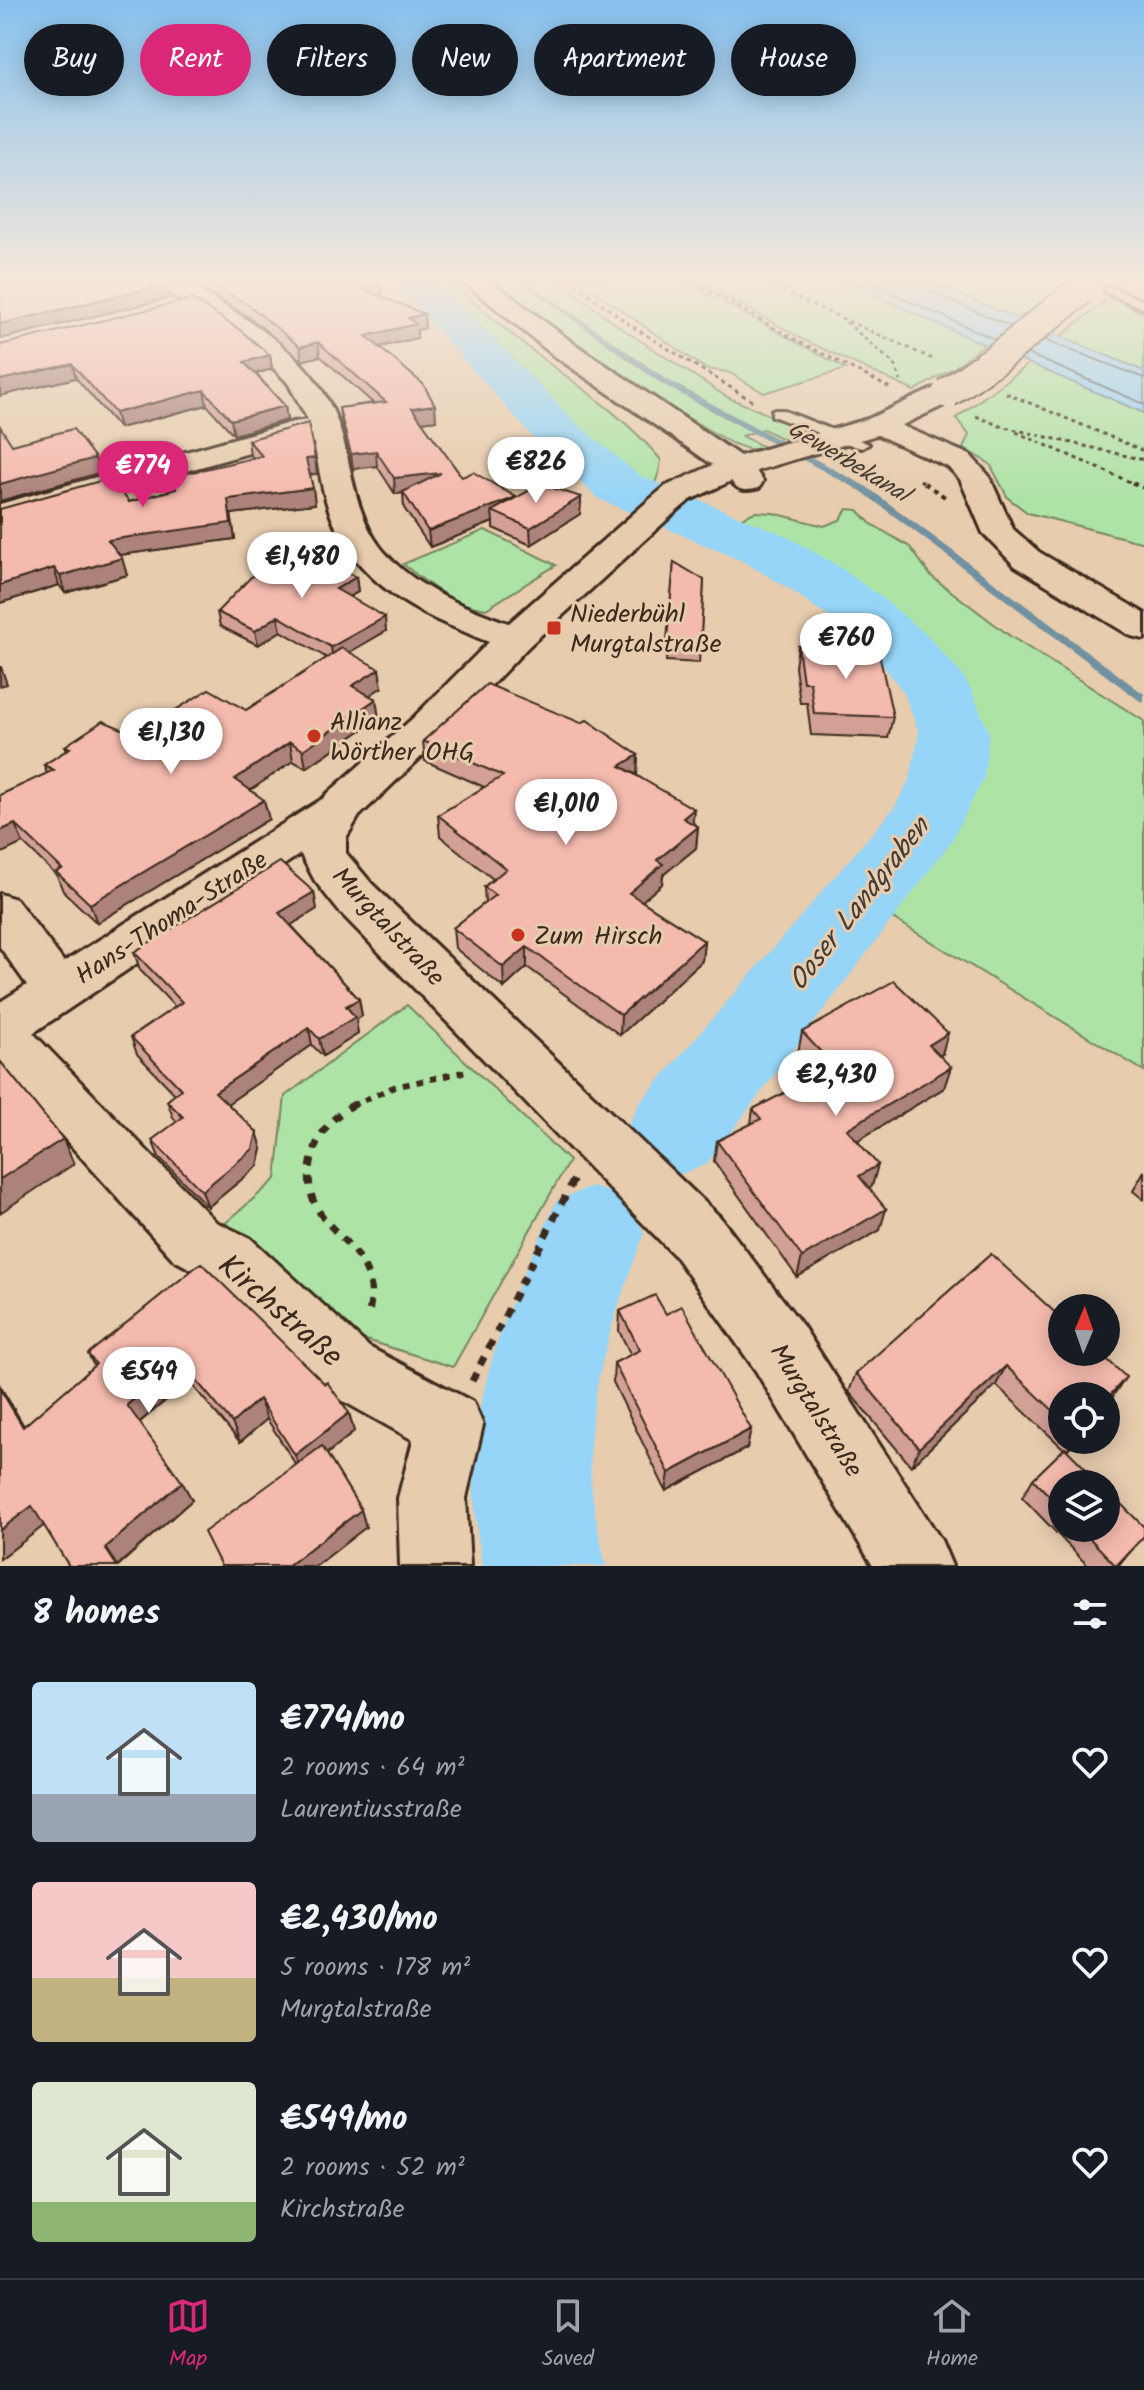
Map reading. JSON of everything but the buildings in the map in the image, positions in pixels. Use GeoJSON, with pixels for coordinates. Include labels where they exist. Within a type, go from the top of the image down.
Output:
{"type":"FeatureCollection","features":[{"type":"Feature","properties":{"kind":"main road"},"geometry":{"type":"LineString","coordinates":[[569,352],[741,474]]}},
{"type":"Feature","properties":{"kind":"main road"},"geometry":{"type":"LineString","coordinates":[[672,508],[741,474],[831,447],[956,403],[1005,352]]}},
{"type":"Feature","properties":{"kind":"main road"},"geometry":{"type":"LineString","coordinates":[[666,420],[683,469],[672,508]]}},
{"type":"Feature","properties":{"kind":"main road"},"geometry":{"type":"LineString","coordinates":[[672,508],[712,510],[738,496],[741,474]]}},
{"type":"Feature","properties":{"kind":"main road","name":"Murgtalstraße"},"geometry":{"type":"LineString","coordinates":[[672,508],[603,557],[342,806],[323,838],[323,853],[355,897],[698,1237],[779,1348],[915,1566]]}},
{"type":"Feature","properties":{"kind":"street"},"geometry":{"type":"LineString","coordinates":[[273,352],[295,373],[313,398],[323,422],[344,510],[359,542],[393,582],[451,616],[515,638]]}},
{"type":"Feature","properties":{"kind":"street"},"geometry":{"type":"LineString","coordinates":[[0,514],[323,422]]}},
{"type":"Feature","properties":{"kind":"street"},"geometry":{"type":"LineString","coordinates":[[831,447],[959,461],[974,476],[999,533],[1027,559],[1144,628]]}},
{"type":"Feature","properties":{"kind":"street","name":"Hans-Thoma-Straße"},"geometry":{"type":"LineString","coordinates":[[0,1030],[342,806]]}},
{"type":"Feature","properties":{"kind":"street"},"geometry":{"type":"LineString","coordinates":[[0,911],[58,990]]}},
{"type":"Feature","properties":{"kind":"street","name":"Kirchstraße"},"geometry":{"type":"LineString","coordinates":[[0,1030],[195,1241],[229,1258],[347,1369],[450,1425]]}},
{"type":"Feature","properties":{"kind":"street"},"geometry":{"type":"LineString","coordinates":[[435,1566],[432,1498],[450,1425]]}},
{"type":"Feature","properties":{"kind":"lane"},"geometry":{"type":"LineString","coordinates":[[777,413],[831,447]]}},
{"type":"Feature","properties":{"kind":"path"},"geometry":{"type":"LineString","coordinates":[[672,352],[736,393],[777,413]]}},
{"type":"Feature","properties":{"kind":"path"},"geometry":{"type":"LineString","coordinates":[[820,352],[893,391],[902,379],[894,364],[880,352]]}},
{"type":"Feature","properties":{"kind":"path"},"geometry":{"type":"LineString","coordinates":[[956,403],[1000,426],[1144,488]]}},
{"type":"Feature","properties":{"kind":"path"},"geometry":{"type":"LineString","coordinates":[[1000,426],[1144,460]]}},
{"type":"Feature","properties":{"kind":"path"},"geometry":{"type":"LineString","coordinates":[[347,1369],[369,1317],[371,1283],[313,1206],[307,1181],[311,1149],[321,1128],[353,1105],[392,1086],[520,1060]]}},
{"type":"Feature","properties":{"kind":"path"},"geometry":{"type":"LineString","coordinates":[[450,1425],[596,1136]]}},
{"type":"Feature","properties":{"kind":"green space"},"geometry":{"type":"Polygon","coordinates":[[[463,352],[535,352],[620,419],[661,460],[653,486],[636,506],[582,475],[463,352]]]}},
{"type":"Feature","properties":{"kind":"green space"},"geometry":{"type":"Polygon","coordinates":[[[587,352],[658,352],[727,397],[817,435],[791,443],[763,429],[742,436],[768,449],[748,449],[731,443],[668,406],[587,352]]]}},
{"type":"Feature","properties":{"kind":"green space"},"geometry":{"type":"Polygon","coordinates":[[[682,352],[815,352],[846,369],[764,393],[728,372],[706,369],[682,352]]]}},
{"type":"Feature","properties":{"kind":"green space"},"geometry":{"type":"Polygon","coordinates":[[[830,352],[974,352],[914,391],[830,352]]]}},
{"type":"Feature","properties":{"kind":"green space"},"geometry":{"type":"Polygon","coordinates":[[[1095,352],[1144,352],[1144,371],[1095,352]]]}},
{"type":"Feature","properties":{"kind":"green space"},"geometry":{"type":"Polygon","coordinates":[[[1030,363],[1144,413],[1144,543],[1028,513],[1008,498],[990,464],[963,448],[969,435],[956,418],[1030,363]]]}},
{"type":"Feature","properties":{"kind":"green space"},"geometry":{"type":"Polygon","coordinates":[[[847,509],[858,510],[870,523],[910,547],[931,576],[1010,636],[1144,721],[1144,1071],[881,911],[940,831],[965,786],[975,742],[970,718],[955,691],[933,665],[879,614],[803,560],[724,526],[755,512],[773,513],[824,526],[840,520],[847,509]]]}},
{"type":"Feature","properties":{"kind":"green space"},"geometry":{"type":"Polygon","coordinates":[[[485,530],[556,565],[486,609],[451,598],[403,564],[485,530]]]}},
{"type":"Feature","properties":{"kind":"green space"},"geometry":{"type":"Polygon","coordinates":[[[407,1005],[569,1161],[453,1367],[337,1331],[221,1227],[276,1179],[285,1096],[407,1005]]]}},
{"type":"Feature","properties":{"kind":"green space"},"geometry":{"type":"Polygon","coordinates":[[[497,1414],[517,1566],[496,1566],[480,1447],[497,1414]]]}},
{"type":"Feature","properties":{"kind":"water"},"geometry":{"type":"Polygon","coordinates":[[[1003,352],[1098,352],[1144,371],[1144,413],[1003,352]]]}},
{"type":"Feature","properties":{"kind":"waterway","name":"Ooser Landgraben"},"geometry":{"type":"LineString","coordinates":[[481,352],[558,434],[619,487],[763,548],[813,577],[859,610],[905,650],[937,689],[954,733],[947,778],[924,823],[672,1135]]}},
{"type":"Feature","properties":{"kind":"waterway","name":"Gewerbekanal"},"geometry":{"type":"LineString","coordinates":[[622,352],[663,381],[864,489],[1144,699]]}},
{"type":"Feature","properties":{"kind":"waterway","name":"Ooser Landgraben"},"geometry":{"type":"LineString","coordinates":[[544,1566],[533,1493],[534,1425],[546,1360],[593,1234]]}},
{"type":"Feature","properties":{"kind":"place","name":"Niederbühl Murgtalstraße"},"geometry":{"type":"Point","coordinates":[554,628]}},
{"type":"Feature","properties":{"kind":"place","name":"Allianz Wörther OHG"},"geometry":{"type":"Point","coordinates":[314,736]}},
{"type":"Feature","properties":{"kind":"place","name":"Zum Hirsch"},"geometry":{"type":"Point","coordinates":[518,935]}}]}
